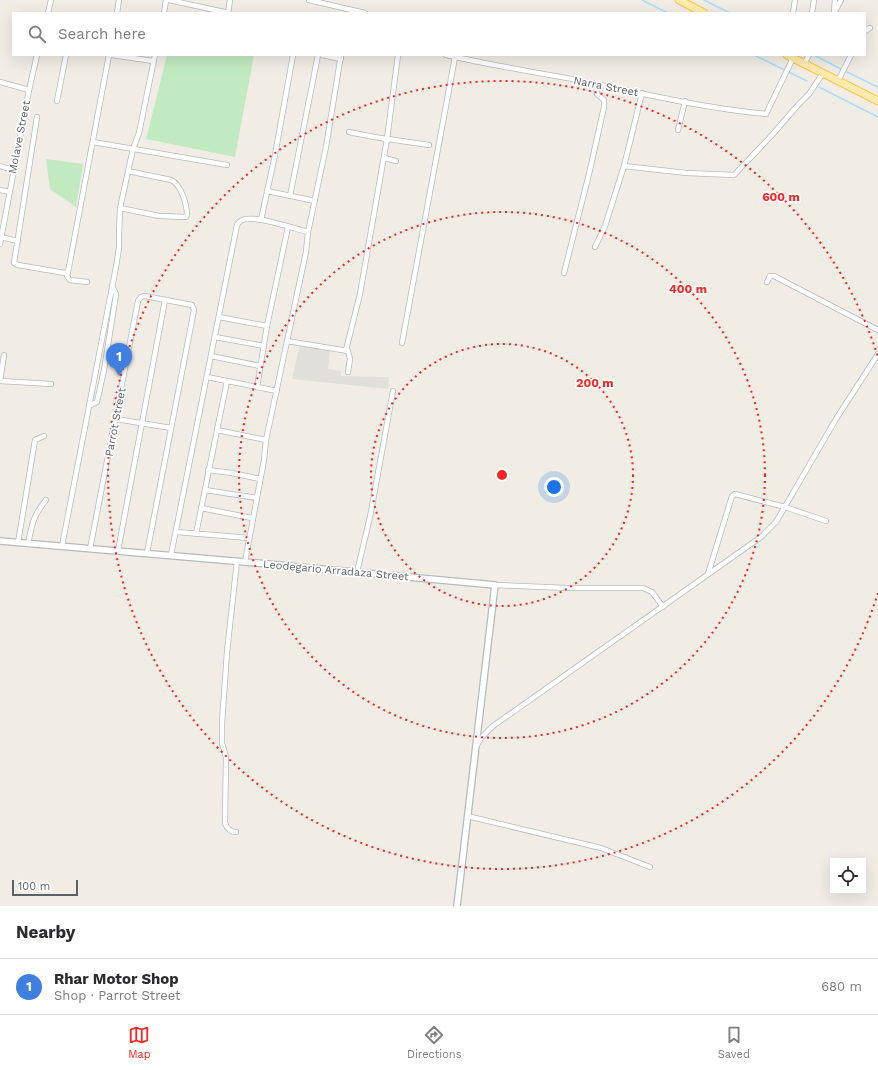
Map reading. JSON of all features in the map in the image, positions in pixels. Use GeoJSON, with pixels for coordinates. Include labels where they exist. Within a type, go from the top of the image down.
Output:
{"type":"FeatureCollection","features":[{"type":"Feature","properties":{"kind":"main road"},"geometry":{"type":"LineString","coordinates":[[678,0],[702,12]]}},
{"type":"Feature","properties":{"kind":"main road"},"geometry":{"type":"LineString","coordinates":[[792,56],[823,74],[878,101]]}},
{"type":"Feature","properties":{"kind":"street"},"geometry":{"type":"LineString","coordinates":[[48,12],[51,0]]}},
{"type":"Feature","properties":{"kind":"street"},"geometry":{"type":"LineString","coordinates":[[117,12],[119,0]]}},
{"type":"Feature","properties":{"kind":"street"},"geometry":{"type":"LineString","coordinates":[[164,12],[166,0]]}},
{"type":"Feature","properties":{"kind":"street"},"geometry":{"type":"LineString","coordinates":[[169,0],[223,12]]}},
{"type":"Feature","properties":{"kind":"street"},"geometry":{"type":"LineString","coordinates":[[228,12],[230,0]]}},
{"type":"Feature","properties":{"kind":"street"},"geometry":{"type":"LineString","coordinates":[[309,0],[361,12]]}},
{"type":"Feature","properties":{"kind":"street"},"geometry":{"type":"LineString","coordinates":[[793,12],[795,0]]}},
{"type":"Feature","properties":{"kind":"street"},"geometry":{"type":"LineString","coordinates":[[812,12],[814,0]]}},
{"type":"Feature","properties":{"kind":"street"},"geometry":{"type":"LineString","coordinates":[[834,12],[835,0]]}},
{"type":"Feature","properties":{"kind":"street"},"geometry":{"type":"LineString","coordinates":[[835,12],[841,0]]}},
{"type":"Feature","properties":{"kind":"street"},"geometry":{"type":"LineString","coordinates":[[866,30],[870,28]]}},
{"type":"Feature","properties":{"kind":"street","name":"Molave Street"},"geometry":{"type":"LineString","coordinates":[[0,244],[2,214],[9,192],[37,56]]}},
{"type":"Feature","properties":{"kind":"street"},"geometry":{"type":"LineString","coordinates":[[57,101],[66,56]]}},
{"type":"Feature","properties":{"kind":"street"},"geometry":{"type":"LineString","coordinates":[[86,282],[70,280],[67,276],[108,56]]}},
{"type":"Feature","properties":{"kind":"street"},"geometry":{"type":"LineString","coordinates":[[118,56],[154,62]]}},
{"type":"Feature","properties":{"kind":"street"},"geometry":{"type":"LineString","coordinates":[[62,546],[119,248],[120,208],[133,149],[139,133],[155,56]]}},
{"type":"Feature","properties":{"kind":"street"},"geometry":{"type":"LineString","coordinates":[[261,220],[268,191],[293,56]]}},
{"type":"Feature","properties":{"kind":"street"},"geometry":{"type":"LineString","coordinates":[[290,196],[318,56]]}},
{"type":"Feature","properties":{"kind":"street"},"geometry":{"type":"LineString","coordinates":[[346,350],[360,294],[384,158],[398,56]]}},
{"type":"Feature","properties":{"kind":"street","name":"Narra Street"},"geometry":{"type":"LineString","coordinates":[[450,56],[718,108],[766,114],[792,56]]}},
{"type":"Feature","properties":{"kind":"street"},"geometry":{"type":"LineString","coordinates":[[804,64],[808,56]]}},
{"type":"Feature","properties":{"kind":"street"},"geometry":{"type":"LineString","coordinates":[[838,81],[850,56]]}},
{"type":"Feature","properties":{"kind":"street"},"geometry":{"type":"LineString","coordinates":[[245,562],[264,460],[266,440],[306,252],[308,232],[326,147],[341,57]]}},
{"type":"Feature","properties":{"kind":"street"},"geometry":{"type":"LineString","coordinates":[[402,343],[455,57]]}},
{"type":"Feature","properties":{"kind":"street"},"geometry":{"type":"LineString","coordinates":[[624,166],[687,173],[734,175],[798,105],[810,94],[823,74]]}},
{"type":"Feature","properties":{"kind":"street"},"geometry":{"type":"LineString","coordinates":[[0,82],[29,90]]}},
{"type":"Feature","properties":{"kind":"street"},"geometry":{"type":"LineString","coordinates":[[564,273],[589,174],[604,106],[604,100],[597,94],[596,85]]}},
{"type":"Feature","properties":{"kind":"street"},"geometry":{"type":"LineString","coordinates":[[595,246],[605,226],[624,166],[642,93]]}},
{"type":"Feature","properties":{"kind":"street"},"geometry":{"type":"LineString","coordinates":[[678,130],[684,101]]}},
{"type":"Feature","properties":{"kind":"street"},"geometry":{"type":"LineString","coordinates":[[37,118],[14,261],[16,264],[56,272],[68,272]]}},
{"type":"Feature","properties":{"kind":"street"},"geometry":{"type":"LineString","coordinates":[[349,132],[429,145]]}},
{"type":"Feature","properties":{"kind":"street"},"geometry":{"type":"LineString","coordinates":[[93,142],[227,165]]}},
{"type":"Feature","properties":{"kind":"street"},"geometry":{"type":"LineString","coordinates":[[384,158],[396,161]]}},
{"type":"Feature","properties":{"kind":"street"},"geometry":{"type":"LineString","coordinates":[[0,166],[13,170]]}},
{"type":"Feature","properties":{"kind":"street"},"geometry":{"type":"LineString","coordinates":[[120,208],[159,216],[187,215],[182,193],[176,182],[128,171]]}},
{"type":"Feature","properties":{"kind":"street"},"geometry":{"type":"LineString","coordinates":[[0,190],[9,192]]}},
{"type":"Feature","properties":{"kind":"street"},"geometry":{"type":"LineString","coordinates":[[268,191],[314,200]]}},
{"type":"Feature","properties":{"kind":"street"},"geometry":{"type":"LineString","coordinates":[[171,556],[237,225],[245,219],[261,220],[308,232]]}},
{"type":"Feature","properties":{"kind":"street"},"geometry":{"type":"LineString","coordinates":[[256,387],[288,227]]}},
{"type":"Feature","properties":{"kind":"street"},"geometry":{"type":"LineString","coordinates":[[1,237],[18,241]]}},
{"type":"Feature","properties":{"kind":"street"},"geometry":{"type":"LineString","coordinates":[[767,282],[770,276],[774,276],[878,330]]}},
{"type":"Feature","properties":{"kind":"street"},"geometry":{"type":"LineString","coordinates":[[89,406],[97,402],[100,392],[115,301],[115,293],[112,286]]}},
{"type":"Feature","properties":{"kind":"street"},"geometry":{"type":"LineString","coordinates":[[110,296],[115,293]]}},
{"type":"Feature","properties":{"kind":"street","name":"Parrot Street"},"geometry":{"type":"LineString","coordinates":[[90,549],[138,301],[141,297],[165,300]]}},
{"type":"Feature","properties":{"kind":"street"},"geometry":{"type":"LineString","coordinates":[[118,551],[165,300],[192,305],[194,307],[147,554]]}},
{"type":"Feature","properties":{"kind":"street"},"geometry":{"type":"LineString","coordinates":[[219,317],[267,326]]}},
{"type":"Feature","properties":{"kind":"street"},"geometry":{"type":"LineString","coordinates":[[215,337],[264,346]]}},
{"type":"Feature","properties":{"kind":"street"},"geometry":{"type":"LineString","coordinates":[[287,341],[346,350],[350,354],[348,372]]}},
{"type":"Feature","properties":{"kind":"street"},"geometry":{"type":"LineString","coordinates":[[479,736],[761,537],[776,522],[836,419],[878,354]]}},
{"type":"Feature","properties":{"kind":"street"},"geometry":{"type":"LineString","coordinates":[[4,355],[0,381],[51,384]]}},
{"type":"Feature","properties":{"kind":"street"},"geometry":{"type":"LineString","coordinates":[[98,356],[104,370]]}},
{"type":"Feature","properties":{"kind":"street"},"geometry":{"type":"LineString","coordinates":[[211,356],[260,366]]}},
{"type":"Feature","properties":{"kind":"street"},"geometry":{"type":"LineString","coordinates":[[206,377],[277,391]]}},
{"type":"Feature","properties":{"kind":"street"},"geometry":{"type":"LineString","coordinates":[[196,534],[227,381]]}},
{"type":"Feature","properties":{"kind":"street"},"geometry":{"type":"LineString","coordinates":[[92,386],[100,392]]}},
{"type":"Feature","properties":{"kind":"street"},"geometry":{"type":"LineString","coordinates":[[357,572],[372,510],[394,391]]}},
{"type":"Feature","properties":{"kind":"street"},"geometry":{"type":"LineString","coordinates":[[116,419],[171,428]]}},
{"type":"Feature","properties":{"kind":"street"},"geometry":{"type":"LineString","coordinates":[[217,430],[266,440]]}},
{"type":"Feature","properties":{"kind":"street"},"geometry":{"type":"LineString","coordinates":[[18,543],[36,440],[44,436]]}},
{"type":"Feature","properties":{"kind":"street"},"geometry":{"type":"LineString","coordinates":[[208,470],[260,479]]}},
{"type":"Feature","properties":{"kind":"street"},"geometry":{"type":"LineString","coordinates":[[205,490],[257,498]]}},
{"type":"Feature","properties":{"kind":"street"},"geometry":{"type":"LineString","coordinates":[[708,575],[732,496],[738,494],[785,507],[826,521]]}},
{"type":"Feature","properties":{"kind":"street"},"geometry":{"type":"LineString","coordinates":[[28,544],[33,518],[46,500]]}},
{"type":"Feature","properties":{"kind":"street"},"geometry":{"type":"LineString","coordinates":[[201,508],[252,518]]}},
{"type":"Feature","properties":{"kind":"street"},"geometry":{"type":"LineString","coordinates":[[177,532],[249,538]]}},
{"type":"Feature","properties":{"kind":"street","name":"Leodegario Arradaza Street"},"geometry":{"type":"LineString","coordinates":[[0,541],[495,585],[560,588],[643,588],[652,592],[663,607]]}},
{"type":"Feature","properties":{"kind":"street"},"geometry":{"type":"LineString","coordinates":[[236,832],[232,832],[228,829],[225,823],[226,757],[222,743],[222,724],[227,652],[237,561]]}},
{"type":"Feature","properties":{"kind":"street"},"geometry":{"type":"LineString","coordinates":[[457,906],[475,748],[479,736],[495,585]]}},
{"type":"Feature","properties":{"kind":"street"},"geometry":{"type":"LineString","coordinates":[[467,816],[601,848],[650,867]]}},
{"type":"Feature","properties":{"kind":"shaded area"},"geometry":{"type":"Polygon","coordinates":[[[300,345],[330,350],[328,369],[341,371],[341,376],[389,377],[388,389],[292,379],[300,345]]]}},
{"type":"Feature","properties":{"kind":"green space"},"geometry":{"type":"Polygon","coordinates":[[[167,56],[254,56],[235,157],[146,139],[167,56]]]}},
{"type":"Feature","properties":{"kind":"green space"},"geometry":{"type":"Polygon","coordinates":[[[46,159],[83,164],[76,207],[50,189],[46,159]]]}},
{"type":"Feature","properties":{"kind":"waterway"},"geometry":{"type":"LineString","coordinates":[[642,0],[666,12]]}},
{"type":"Feature","properties":{"kind":"waterway"},"geometry":{"type":"LineString","coordinates":[[704,0],[728,12]]}},
{"type":"Feature","properties":{"kind":"waterway"},"geometry":{"type":"LineString","coordinates":[[756,56],[807,81]]}},
{"type":"Feature","properties":{"kind":"waterway"},"geometry":{"type":"LineString","coordinates":[[816,56],[841,69]]}},
{"type":"Feature","properties":{"kind":"waterway"},"geometry":{"type":"LineString","coordinates":[[845,71],[878,87]]}},
{"type":"Feature","properties":{"kind":"waterway"},"geometry":{"type":"LineString","coordinates":[[819,87],[878,117]]}},
{"type":"Feature","properties":{"kind":"place","name":"Rhar Motor Shop"},"geometry":{"type":"Point","coordinates":[119,376]}}]}
